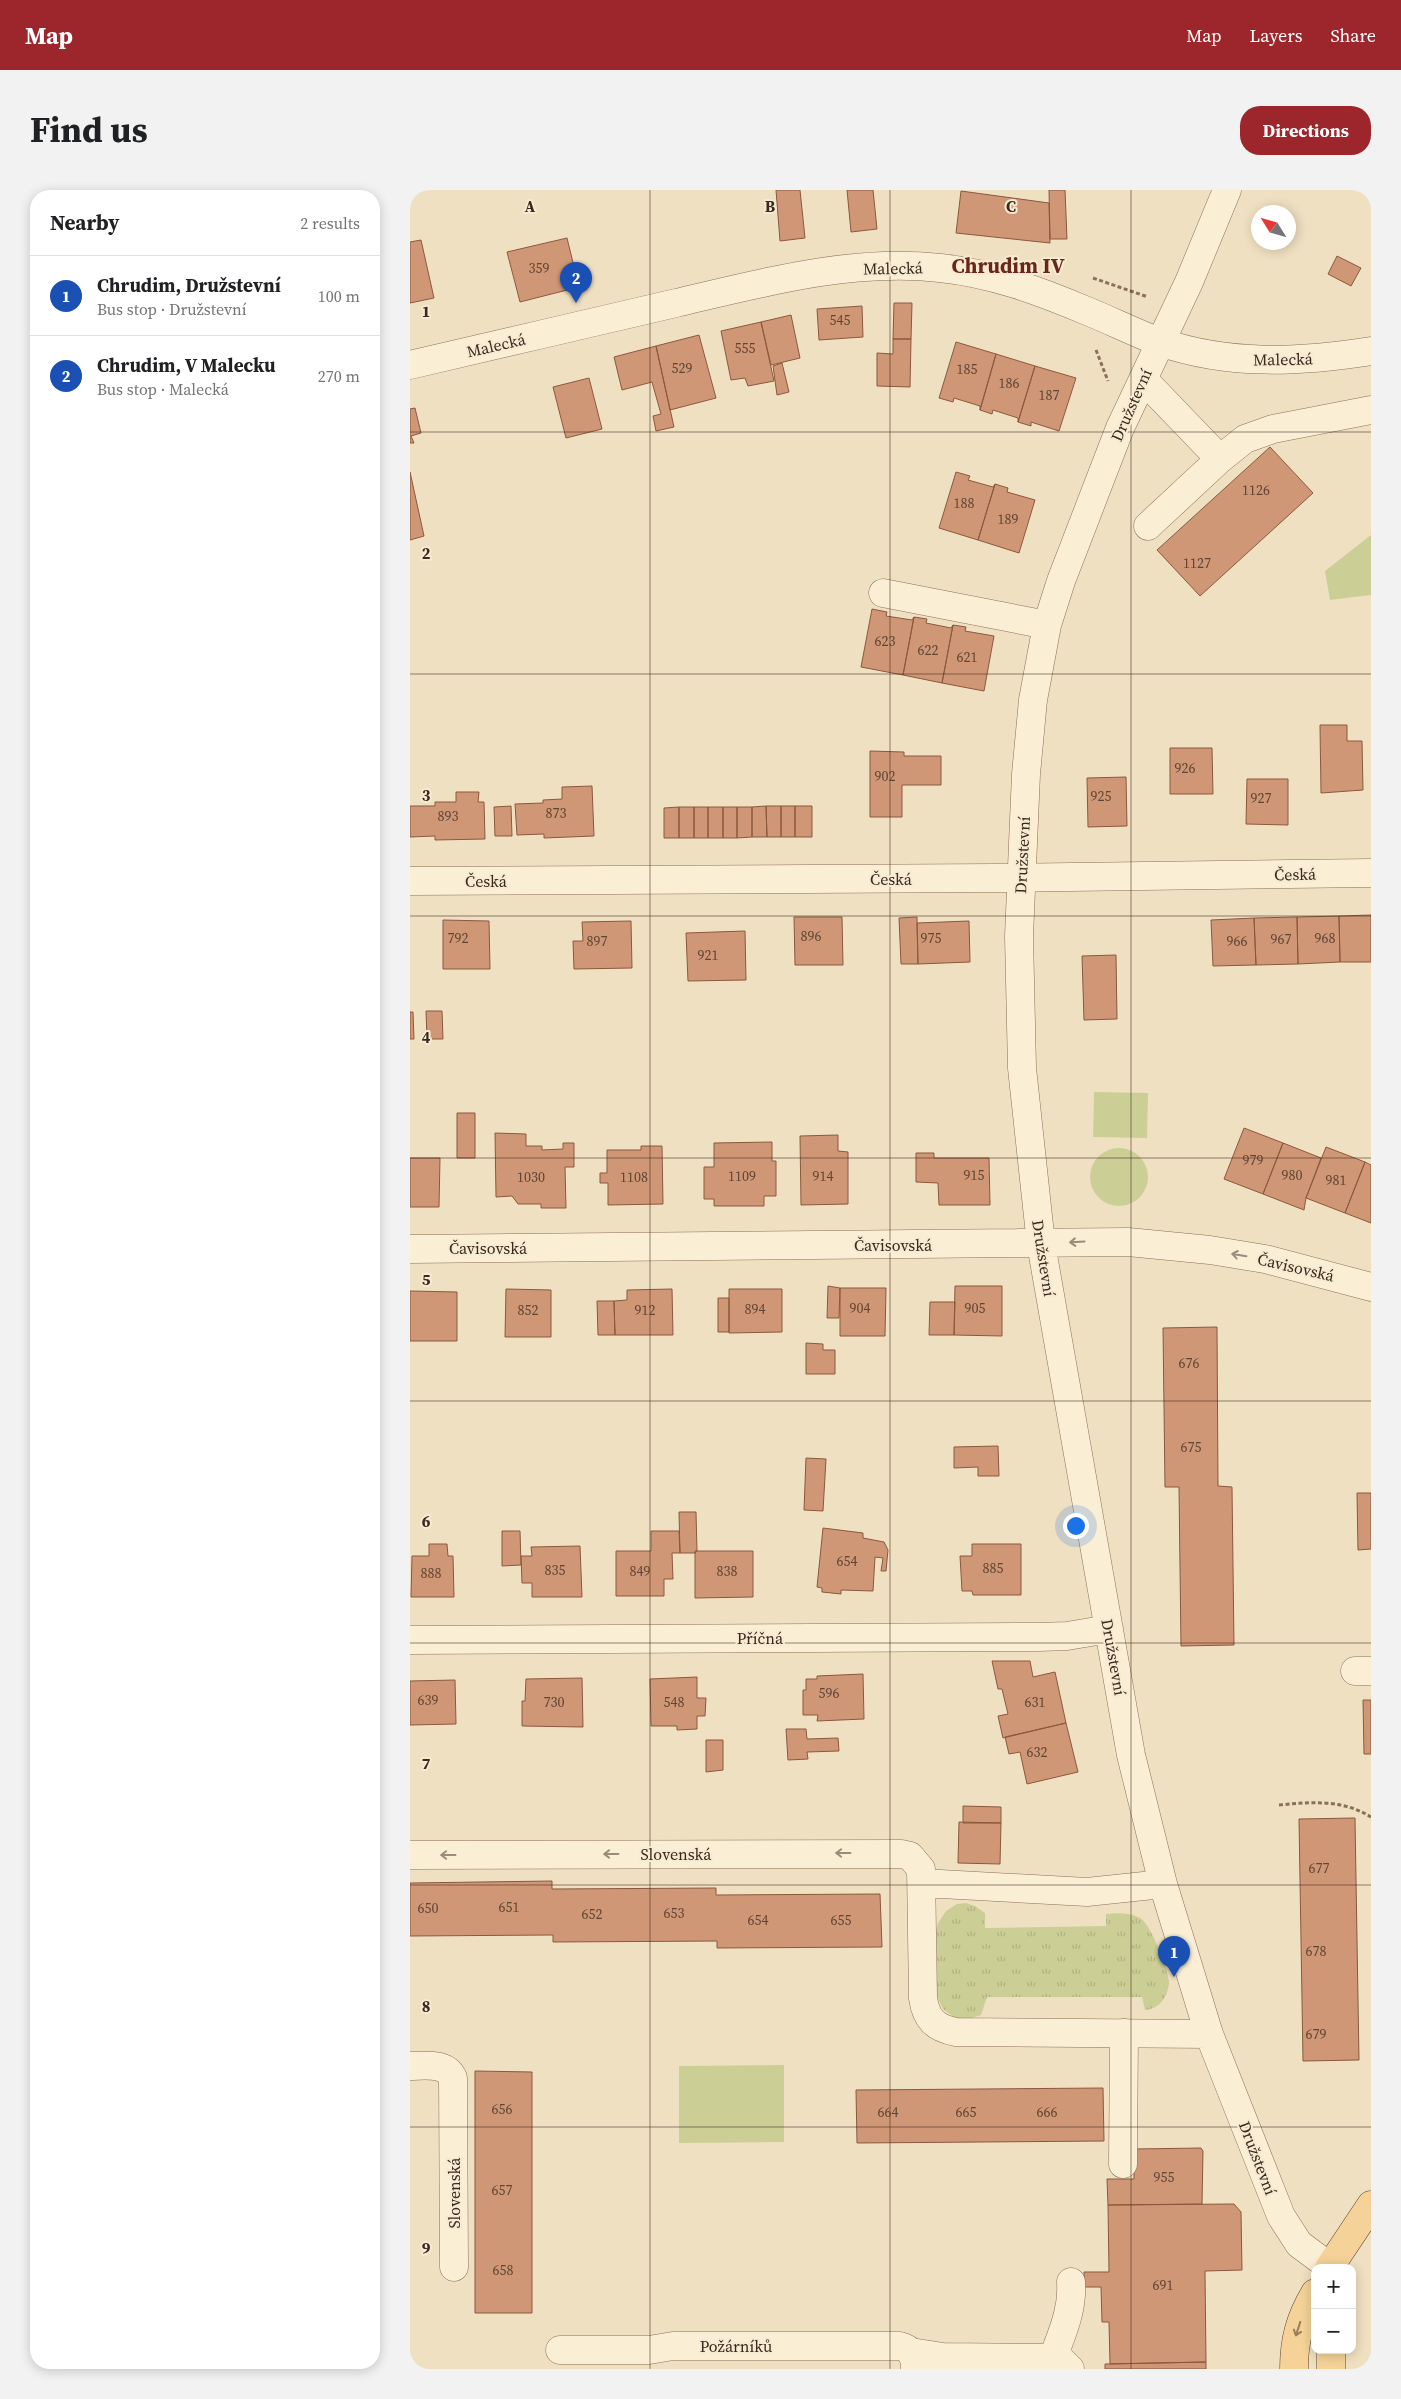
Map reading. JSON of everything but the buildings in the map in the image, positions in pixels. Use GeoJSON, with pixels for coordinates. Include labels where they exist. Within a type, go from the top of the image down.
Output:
{"type":"FeatureCollection","features":[{"type":"Feature","properties":{"kind":"main road"},"geometry":{"type":"LineString","coordinates":[[1331,2264],[1371,2205]]}},
{"type":"Feature","properties":{"kind":"main road"},"geometry":{"type":"LineString","coordinates":[[1294,2369],[1296,2336],[1311,2300]]}},
{"type":"Feature","properties":{"kind":"main road"},"geometry":{"type":"LineString","coordinates":[[1331,2354],[1331,2369]]}},
{"type":"Feature","properties":{"kind":"street","name":"Družstevní"},"geometry":{"type":"LineString","coordinates":[[1222,192],[1189,282],[1120,428],[1088,508],[1048,625],[1029,734],[1018,936],[1022,1068],[1041,1244],[1131,1755],[1163,1884],[1209,2034],[1281,2216],[1299,2244],[1325,2264]]}},
{"type":"Feature","properties":{"kind":"street","name":"Malecká"},"geometry":{"type":"LineString","coordinates":[[410,365],[765,283],[877,266],[942,268],[997,278],[1072,304],[1161,342],[1197,352],[1252,360],[1295,361],[1371,351]]}},
{"type":"Feature","properties":{"kind":"street"},"geometry":{"type":"LineString","coordinates":[[1143,379],[1220,459]]}},
{"type":"Feature","properties":{"kind":"street"},"geometry":{"type":"LineString","coordinates":[[1148,526],[1220,459],[1245,439],[1259,433],[1371,410]]}},
{"type":"Feature","properties":{"kind":"street"},"geometry":{"type":"LineString","coordinates":[[883,593],[1048,625]]}},
{"type":"Feature","properties":{"kind":"street","name":"Česká"},"geometry":{"type":"LineString","coordinates":[[410,881],[1021,878],[1371,873]]}},
{"type":"Feature","properties":{"kind":"street","name":"Čavisovská"},"geometry":{"type":"LineString","coordinates":[[410,1249],[1128,1242],[1210,1250],[1264,1259],[1371,1287]]}},
{"type":"Feature","properties":{"kind":"street","name":"Příčná"},"geometry":{"type":"LineString","coordinates":[[410,1640],[1039,1637],[1067,1636],[1109,1629]]}},
{"type":"Feature","properties":{"kind":"street","name":"Slovenská"},"geometry":{"type":"LineString","coordinates":[[410,1855],[892,1853],[910,1856],[917,1862],[921,1869],[922,1883]]}},
{"type":"Feature","properties":{"kind":"street"},"geometry":{"type":"LineString","coordinates":[[1163,1884],[1087,1892],[922,1883],[923,1998],[927,2016],[938,2027],[956,2032],[1209,2034]]}},
{"type":"Feature","properties":{"kind":"street"},"geometry":{"type":"LineString","coordinates":[[1123,2164],[1124,2033]]}},
{"type":"Feature","properties":{"kind":"street","name":"Slovenská"},"geometry":{"type":"LineString","coordinates":[[410,2066],[446,2068],[453,2078],[454,2267]]}},
{"type":"Feature","properties":{"kind":"street"},"geometry":{"type":"LineString","coordinates":[[1061,2364],[1070,2311],[1071,2282]]}},
{"type":"Feature","properties":{"kind":"street","name":"Požárníků"},"geometry":{"type":"LineString","coordinates":[[560,2350],[649,2350],[673,2346],[900,2346],[913,2360],[943,2357],[1061,2364]]}},
{"type":"Feature","properties":{"kind":"path"},"geometry":{"type":"LineString","coordinates":[[1095,348],[1108,384]]}},
{"type":"Feature","properties":{"kind":"path"},"geometry":{"type":"LineString","coordinates":[[1279,1805],[1332,1803],[1352,1807],[1371,1817]]}},
{"type":"Feature","properties":{"kind":"green space"},"geometry":{"type":"Polygon","coordinates":[[[1371,535],[1371,595],[1330,600],[1325,571],[1371,535]]]}},
{"type":"Feature","properties":{"kind":"green space"},"geometry":{"type":"Polygon","coordinates":[[[1094,1092],[1148,1093],[1147,1138],[1093,1137],[1094,1092]]]}},
{"type":"Feature","properties":{"kind":"green space"},"geometry":{"type":"Polygon","coordinates":[[[1119,1148],[1130,1150],[1143,1161],[1148,1177],[1146,1188],[1135,1201],[1119,1206],[1108,1204],[1095,1193],[1090,1177],[1092,1166],[1103,1153],[1119,1148]]]}},
{"type":"Feature","properties":{"kind":"green space"},"geometry":{"type":"Polygon","coordinates":[[[966,1903],[975,1906],[985,1913],[985,1928],[1106,1926],[1106,1914],[1123,1913],[1136,1916],[1149,1929],[1159,1949],[1169,1984],[1166,1994],[1162,2002],[1145,2010],[1142,1997],[987,1997],[981,2015],[962,2021],[943,2009],[937,1997],[936,1931],[938,1923],[946,1911],[957,1904],[966,1903]]]}},
{"type":"Feature","properties":{"kind":"green space"},"geometry":{"type":"Polygon","coordinates":[[[784,2065],[784,2142],[679,2143],[679,2066],[784,2065]]]}},
{"type":"Feature","properties":{"kind":"place","name":"Chrudim, V Malecku"},"geometry":{"type":"Point","coordinates":[576,303]}},
{"type":"Feature","properties":{"kind":"place","name":"Chrudim, Družstevní"},"geometry":{"type":"Point","coordinates":[1174,1977]}},
{"type":"Feature","properties":{"kind":"district","name":"Chrudim IV"},"geometry":{"type":"Point","coordinates":[1008,265]}}]}
